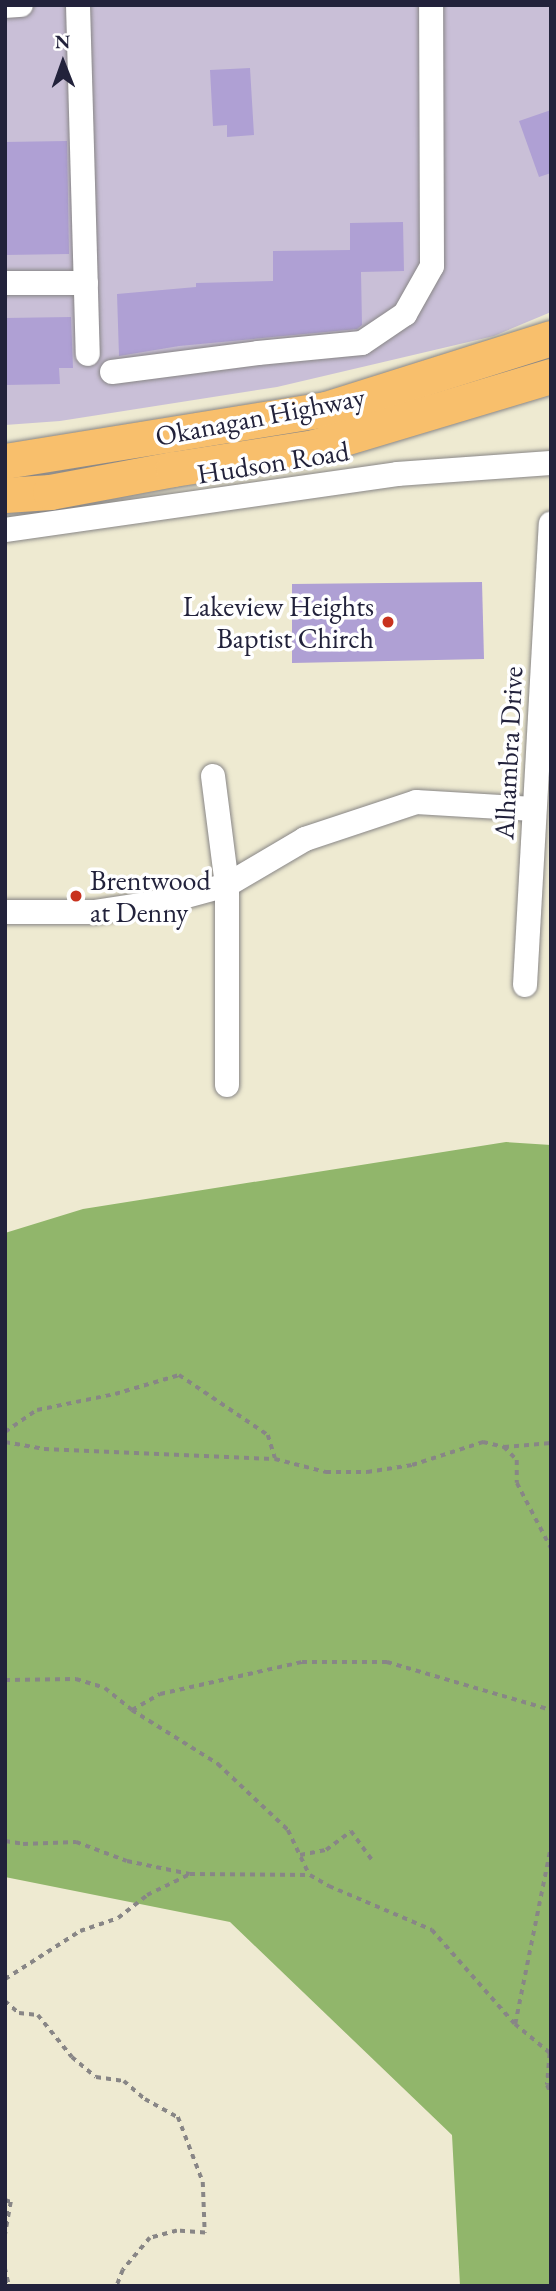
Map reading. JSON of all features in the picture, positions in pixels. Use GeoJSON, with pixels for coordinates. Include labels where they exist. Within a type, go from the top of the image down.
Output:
{"type":"FeatureCollection","features":[{"type":"Feature","properties":{"kind":"highway","name":"Okanagan Highway"},"geometry":{"type":"LineString","coordinates":[[5,461],[326,409],[551,338]]}},
{"type":"Feature","properties":{"kind":"highway","name":"Okanagan Highway"},"geometry":{"type":"LineString","coordinates":[[5,495],[50,492],[314,447],[551,376]]}},
{"type":"Feature","properties":{"kind":"street"},"geometry":{"type":"LineString","coordinates":[[5,6],[20,5]]}},
{"type":"Feature","properties":{"kind":"street"},"geometry":{"type":"LineString","coordinates":[[78,5],[88,354]]}},
{"type":"Feature","properties":{"kind":"street"},"geometry":{"type":"LineString","coordinates":[[112,372],[258,353],[362,344],[405,314],[432,266],[431,5]]}},
{"type":"Feature","properties":{"kind":"street"},"geometry":{"type":"LineString","coordinates":[[5,283],[86,283]]}},
{"type":"Feature","properties":{"kind":"street","name":"Hudson Road"},"geometry":{"type":"LineString","coordinates":[[5,530],[397,474],[551,463]]}},
{"type":"Feature","properties":{"kind":"street","name":"Alhambra Drive"},"geometry":{"type":"LineString","coordinates":[[525,985],[542,891],[534,810],[551,524]]}},
{"type":"Feature","properties":{"kind":"street"},"geometry":{"type":"LineString","coordinates":[[213,776],[227,885],[227,1085]]}},
{"type":"Feature","properties":{"kind":"street"},"geometry":{"type":"LineString","coordinates":[[5,912],[94,912],[172,900],[227,885],[305,839],[416,802],[534,810]]}},
{"type":"Feature","properties":{"kind":"path"},"geometry":{"type":"LineString","coordinates":[[5,1432],[37,1410],[115,1394],[179,1375],[268,1435],[275,1459]]}},
{"type":"Feature","properties":{"kind":"path"},"geometry":{"type":"LineString","coordinates":[[5,1441],[44,1448],[275,1459],[326,1472],[367,1472],[412,1465],[483,1442],[504,1447],[551,1443]]}},
{"type":"Feature","properties":{"kind":"path"},"geometry":{"type":"LineString","coordinates":[[504,1447],[517,1460],[517,1483],[551,1548]]}},
{"type":"Feature","properties":{"kind":"path"},"geometry":{"type":"LineString","coordinates":[[132,1710],[160,1694],[302,1662],[387,1662],[551,1710]]}},
{"type":"Feature","properties":{"kind":"path"},"geometry":{"type":"LineString","coordinates":[[5,1680],[76,1679],[105,1688],[132,1710],[218,1764],[288,1830],[310,1875]]}},
{"type":"Feature","properties":{"kind":"path"},"geometry":{"type":"LineString","coordinates":[[300,1855],[326,1850],[351,1831],[372,1860]]}},
{"type":"Feature","properties":{"kind":"path"},"geometry":{"type":"LineString","coordinates":[[5,1841],[23,1844],[76,1842],[127,1861],[190,1874],[310,1875],[329,1886],[432,1930],[515,2024],[550,2053],[547,2085],[551,2093]]}},
{"type":"Feature","properties":{"kind":"path"},"geometry":{"type":"LineString","coordinates":[[515,2024],[551,1845]]}},
{"type":"Feature","properties":{"kind":"path"},"geometry":{"type":"LineString","coordinates":[[5,1979],[79,1931],[118,1918],[147,1895],[190,1874]]}},
{"type":"Feature","properties":{"kind":"path"},"geometry":{"type":"LineString","coordinates":[[5,2001],[19,2013],[38,2015],[72,2057],[96,2077],[124,2081],[145,2099],[178,2117],[203,2182],[205,2233],[177,2231],[150,2238],[123,2270],[117,2286]]}},
{"type":"Feature","properties":{"kind":"path"},"geometry":{"type":"LineString","coordinates":[[5,2200],[11,2202],[5,2236]]}},
{"type":"Feature","properties":{"kind":"path"},"geometry":{"type":"LineString","coordinates":[[5,2269],[9,2286]]}},
{"type":"Feature","properties":{"kind":"shaded area"},"geometry":{"type":"Polygon","coordinates":[[[5,5],[551,5],[551,312],[494,336],[277,387],[60,421],[5,425],[5,5]]]}},
{"type":"Feature","properties":{"kind":"green space"},"geometry":{"type":"Polygon","coordinates":[[[506,1142],[551,1145],[551,2286],[460,2286],[452,2135],[230,1922],[5,1877],[5,1233],[83,1209],[506,1142]]]}},
{"type":"Feature","properties":{"kind":"building"},"geometry":{"type":"Polygon","coordinates":[[[250,68],[254,135],[227,137],[227,125],[213,126],[210,70],[250,68]]]}},
{"type":"Feature","properties":{"kind":"building"},"geometry":{"type":"Polygon","coordinates":[[[551,110],[551,173],[539,177],[519,121],[551,110]]]}},
{"type":"Feature","properties":{"kind":"building"},"geometry":{"type":"Polygon","coordinates":[[[67,141],[69,254],[5,255],[5,142],[67,141]]]}},
{"type":"Feature","properties":{"kind":"building"},"geometry":{"type":"Polygon","coordinates":[[[403,222],[404,271],[361,272],[362,325],[357,329],[179,346],[119,356],[117,294],[196,287],[196,283],[273,281],[273,251],[350,250],[350,223],[403,222]]]}},
{"type":"Feature","properties":{"kind":"building"},"geometry":{"type":"Polygon","coordinates":[[[71,317],[73,368],[59,368],[60,384],[5,385],[5,318],[71,317]]]}},
{"type":"Feature","properties":{"kind":"building","name":"Lakeview Heights Baptist Chirch"},"geometry":{"type":"Polygon","coordinates":[[[482,582],[484,659],[292,663],[292,584],[482,582]]]}},
{"type":"Feature","properties":{"kind":"place","name":"Lakeview Heights Baptist Chirch"},"geometry":{"type":"Point","coordinates":[388,622]}},
{"type":"Feature","properties":{"kind":"place","name":"Brentwood at Denny"},"geometry":{"type":"Point","coordinates":[76,896]}}]}
